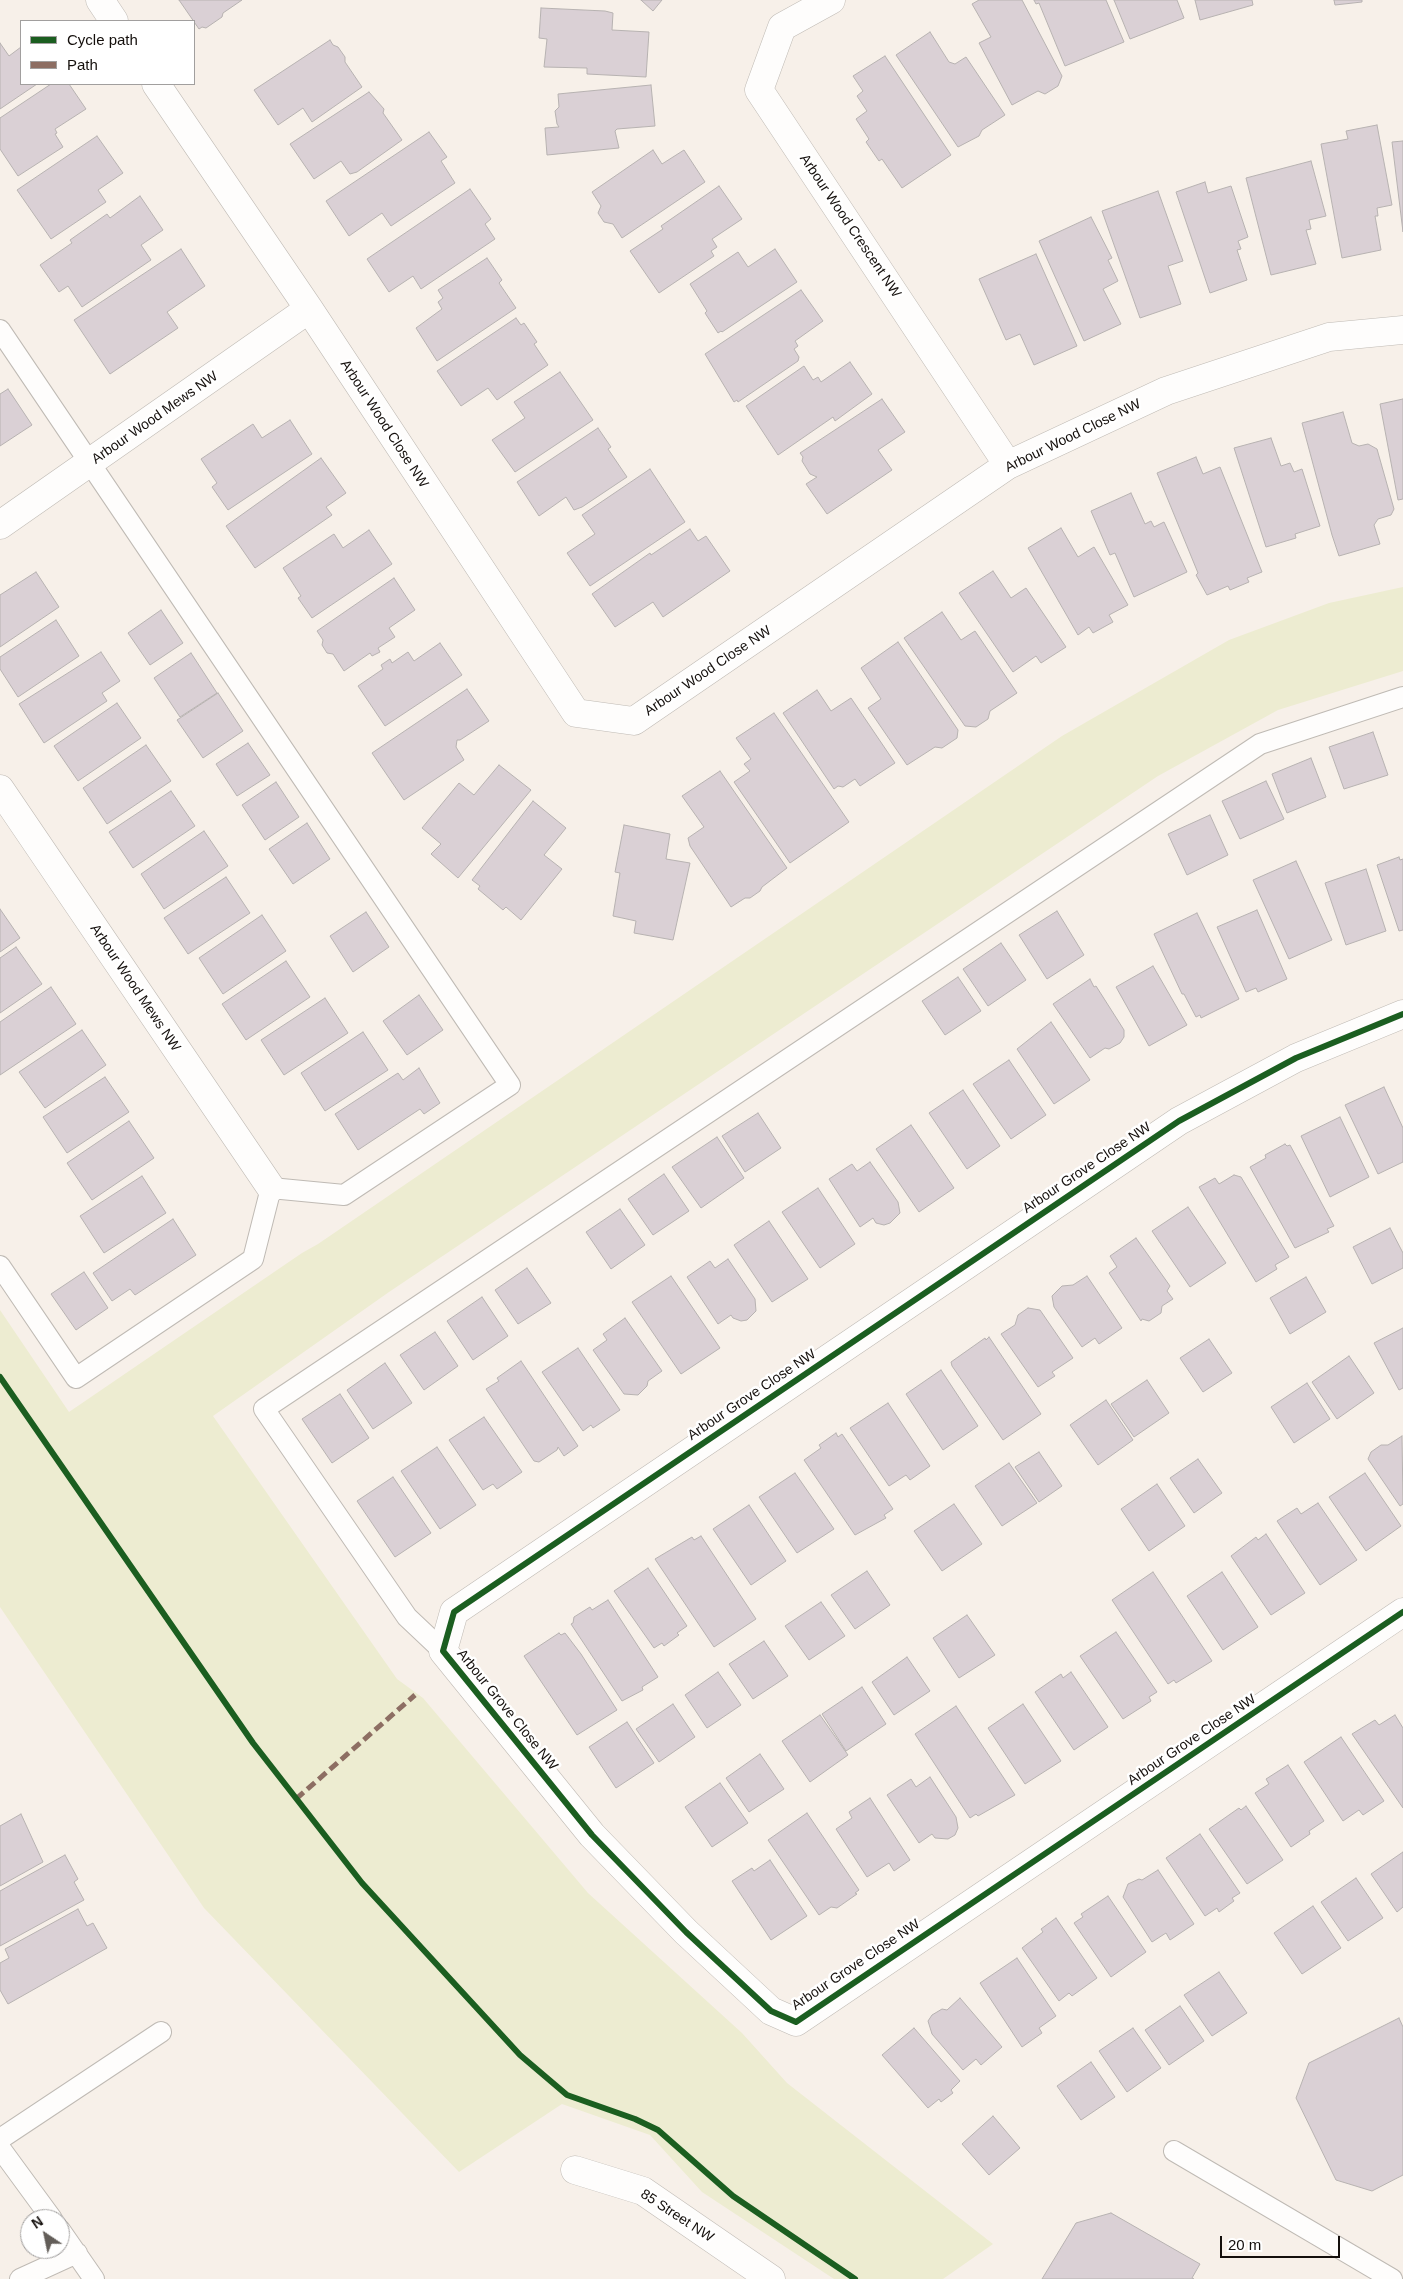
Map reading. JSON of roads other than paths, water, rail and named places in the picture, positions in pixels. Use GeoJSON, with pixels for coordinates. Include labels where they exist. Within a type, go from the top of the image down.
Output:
{"type":"FeatureCollection","features":[{"type":"Feature","properties":{"kind":"street"},"geometry":{"type":"LineString","coordinates":[[100,0],[113,20]]}},
{"type":"Feature","properties":{"kind":"street","name":"Arbour Wood Crescent NW"},"geometry":{"type":"LineString","coordinates":[[831,0],[782,27],[759,90],[1008,465]]}},
{"type":"Feature","properties":{"kind":"street","name":"Arbour Wood Close NW"},"geometry":{"type":"LineString","coordinates":[[157,85],[309,309],[576,713],[634,721],[1008,465],[1166,391],[1329,337],[1403,330]]}},
{"type":"Feature","properties":{"kind":"street","name":"Arbour Wood Mews NW"},"geometry":{"type":"LineString","coordinates":[[0,525],[90,464],[309,309]]}},
{"type":"Feature","properties":{"kind":"street","name":"Arbour Wood Mews NW"},"geometry":{"type":"LineString","coordinates":[[0,789],[271,1188]]}},
{"type":"Feature","properties":{"kind":"street","name":"Arbour Grove Close NW"},"geometry":{"type":"LineString","coordinates":[[1403,1014],[1296,1058],[1179,1121],[454,1612],[443,1651],[592,1835],[686,1932],[771,2011],[796,2022],[1403,1612]]}},
{"type":"Feature","properties":{"kind":"street","name":"85 Street NW"},"geometry":{"type":"LineString","coordinates":[[575,2170],[643,2191],[771,2279]]}},
{"type":"Feature","properties":{"kind":"lane"},"geometry":{"type":"LineString","coordinates":[[0,330],[510,1085],[344,1195],[271,1188],[253,1259],[76,1378],[0,1266]]}},
{"type":"Feature","properties":{"kind":"lane"},"geometry":{"type":"LineString","coordinates":[[443,1651],[407,1616],[264,1409],[1260,744],[1403,696]]}},
{"type":"Feature","properties":{"kind":"lane"},"geometry":{"type":"LineString","coordinates":[[0,2138],[160,2032]]}},
{"type":"Feature","properties":{"kind":"lane"},"geometry":{"type":"LineString","coordinates":[[0,2148],[45,2209]]}},
{"type":"Feature","properties":{"kind":"lane"},"geometry":{"type":"LineString","coordinates":[[1174,2151],[1392,2279]]}},
{"type":"Feature","properties":{"kind":"lane"},"geometry":{"type":"LineString","coordinates":[[70,2244],[94,2279]]}},
{"type":"Feature","properties":{"kind":"lane"},"geometry":{"type":"LineString","coordinates":[[20,2279],[76,2252]]}}]}
